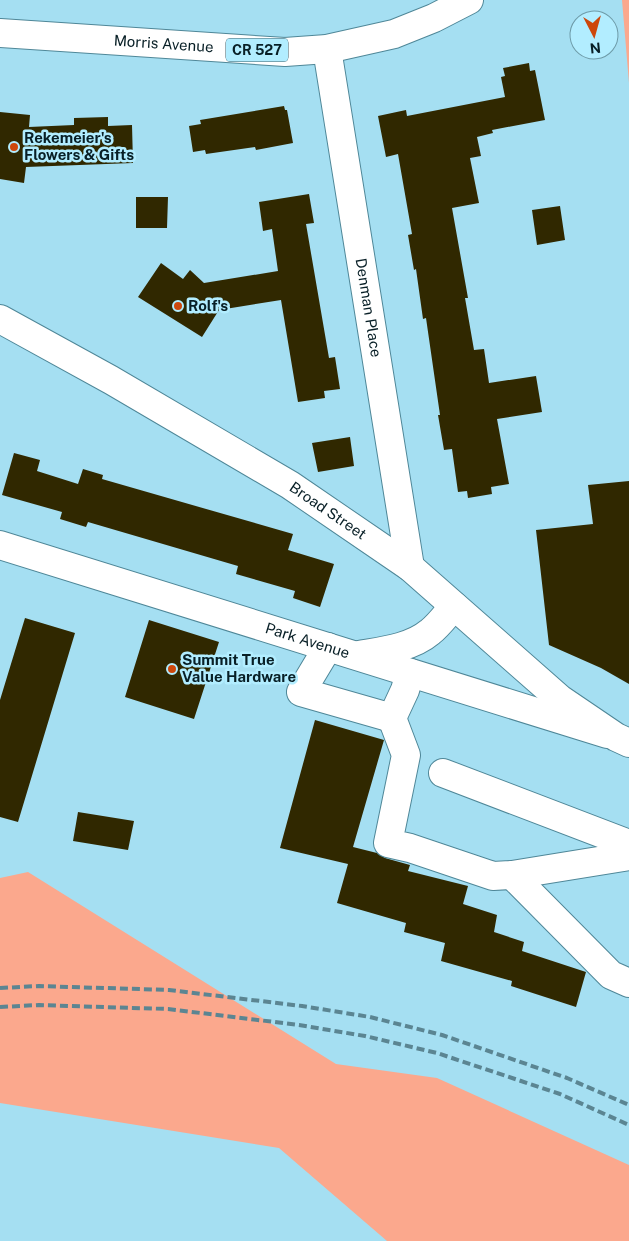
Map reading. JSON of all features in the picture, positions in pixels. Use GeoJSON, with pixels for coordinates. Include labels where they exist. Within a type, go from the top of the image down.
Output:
{"type":"FeatureCollection","features":[{"type":"Feature","properties":{"kind":"street","name":"Morris Avenue"},"geometry":{"type":"LineString","coordinates":[[0,33],[285,52],[327,49],[394,34],[434,18],[469,0]]}},
{"type":"Feature","properties":{"kind":"street","name":"Denman Place"},"geometry":{"type":"LineString","coordinates":[[327,49],[410,567]]}},
{"type":"Feature","properties":{"kind":"street","name":"Broad Street"},"geometry":{"type":"LineString","coordinates":[[0,319],[102,375],[290,484],[410,567],[560,699],[622,740]]}},
{"type":"Feature","properties":{"kind":"street","name":"Park Avenue"},"geometry":{"type":"LineString","coordinates":[[0,545],[622,740]]}},
{"type":"Feature","properties":{"kind":"street"},"geometry":{"type":"LineString","coordinates":[[354,656],[390,649],[429,634],[454,606]]}},
{"type":"Feature","properties":{"kind":"street"},"geometry":{"type":"LineString","coordinates":[[328,647],[301,692],[392,718]]}},
{"type":"Feature","properties":{"kind":"street"},"geometry":{"type":"LineString","coordinates":[[410,673],[405,690],[392,718],[406,755],[388,844],[410,848],[493,876],[512,875],[629,856]]}},
{"type":"Feature","properties":{"kind":"street"},"geometry":{"type":"LineString","coordinates":[[443,773],[629,844]]}},
{"type":"Feature","properties":{"kind":"street"},"geometry":{"type":"LineString","coordinates":[[512,875],[611,975],[629,983]]}},
{"type":"Feature","properties":{"kind":"shaded area"},"geometry":{"type":"Polygon","coordinates":[[[622,0],[629,0],[629,83],[622,0]]]}},
{"type":"Feature","properties":{"kind":"shaded area"},"geometry":{"type":"Polygon","coordinates":[[[28,872],[336,1064],[437,1078],[629,1165],[629,1241],[387,1241],[279,1148],[0,1103],[0,878],[28,872]]]}},
{"type":"Feature","properties":{"kind":"building"},"geometry":{"type":"Polygon","coordinates":[[[529,63],[530,71],[535,70],[545,120],[492,130],[493,133],[477,137],[481,156],[470,158],[479,203],[452,208],[468,298],[465,298],[474,350],[484,349],[489,383],[536,376],[542,412],[497,419],[509,484],[491,487],[492,494],[468,498],[467,491],[458,492],[452,449],[444,450],[426,318],[423,319],[416,269],[414,270],[408,235],[412,234],[398,154],[386,157],[378,116],[406,110],[407,116],[505,97],[501,77],[505,76],[503,68],[529,63]]]}},
{"type":"Feature","properties":{"kind":"building"},"geometry":{"type":"Polygon","coordinates":[[[284,106],[285,110],[287,110],[293,143],[256,150],[255,147],[206,154],[205,150],[193,152],[189,126],[201,124],[200,120],[284,106]]]}},
{"type":"Feature","properties":{"kind":"building"},"geometry":{"type":"Polygon","coordinates":[[[0,112],[30,115],[29,127],[74,125],[74,118],[108,117],[108,126],[132,125],[133,163],[26,167],[24,183],[0,179],[0,112]]]}},
{"type":"Feature","properties":{"kind":"building"},"geometry":{"type":"Polygon","coordinates":[[[309,194],[314,223],[306,224],[329,358],[335,357],[340,389],[324,391],[325,398],[298,402],[281,300],[219,310],[202,337],[138,297],[161,263],[183,279],[190,270],[204,283],[278,271],[272,229],[263,231],[259,202],[309,194]]]}},
{"type":"Feature","properties":{"kind":"building"},"geometry":{"type":"Polygon","coordinates":[[[136,197],[168,197],[167,228],[136,228],[136,197]]]}},
{"type":"Feature","properties":{"kind":"building"},"geometry":{"type":"Polygon","coordinates":[[[560,206],[565,240],[537,245],[532,210],[560,206]]]}},
{"type":"Feature","properties":{"kind":"building"},"geometry":{"type":"Polygon","coordinates":[[[350,437],[354,466],[318,472],[312,443],[350,437]]]}},
{"type":"Feature","properties":{"kind":"building"},"geometry":{"type":"Polygon","coordinates":[[[14,453],[40,460],[37,471],[78,484],[83,469],[103,475],[102,479],[293,534],[288,550],[334,564],[320,607],[293,598],[295,591],[236,574],[238,566],[88,522],[86,527],[60,519],[62,512],[2,495],[14,453]]]}},
{"type":"Feature","properties":{"kind":"building"},"geometry":{"type":"Polygon","coordinates":[[[629,481],[629,684],[601,668],[549,645],[536,530],[593,524],[588,485],[629,481]]]}},
{"type":"Feature","properties":{"kind":"building"},"geometry":{"type":"Polygon","coordinates":[[[25,618],[75,633],[18,822],[0,817],[0,700],[25,618]]]}},
{"type":"Feature","properties":{"kind":"building","name":"Summit True Value Hardware"},"geometry":{"type":"Polygon","coordinates":[[[149,620],[219,642],[194,719],[125,697],[149,620]]]}},
{"type":"Feature","properties":{"kind":"building"},"geometry":{"type":"Polygon","coordinates":[[[315,720],[384,740],[353,847],[377,853],[385,858],[410,865],[408,871],[468,886],[463,904],[497,915],[494,932],[524,942],[522,951],[586,972],[576,1007],[511,986],[512,981],[441,961],[445,943],[404,932],[406,923],[337,903],[348,864],[280,848],[315,720]]]}},
{"type":"Feature","properties":{"kind":"building"},"geometry":{"type":"Polygon","coordinates":[[[78,812],[134,821],[128,850],[73,841],[78,812]]]}},
{"type":"Feature","properties":{"kind":"railway"},"geometry":{"type":"LineString","coordinates":[[0,988],[39,986],[169,990],[302,1006],[370,1017],[442,1035],[567,1078],[629,1105]]}},
{"type":"Feature","properties":{"kind":"railway"},"geometry":{"type":"LineString","coordinates":[[0,1007],[39,1005],[168,1009],[299,1025],[365,1036],[437,1053],[560,1094],[629,1125]]}},
{"type":"Feature","properties":{"kind":"place","name":"Rekemeier's Flowers & Gifts"},"geometry":{"type":"Point","coordinates":[14,147]}},
{"type":"Feature","properties":{"kind":"place","name":"Rolf's"},"geometry":{"type":"Point","coordinates":[178,306]}},
{"type":"Feature","properties":{"kind":"place","name":"Summit True Value Hardware"},"geometry":{"type":"Point","coordinates":[172,669]}}]}
